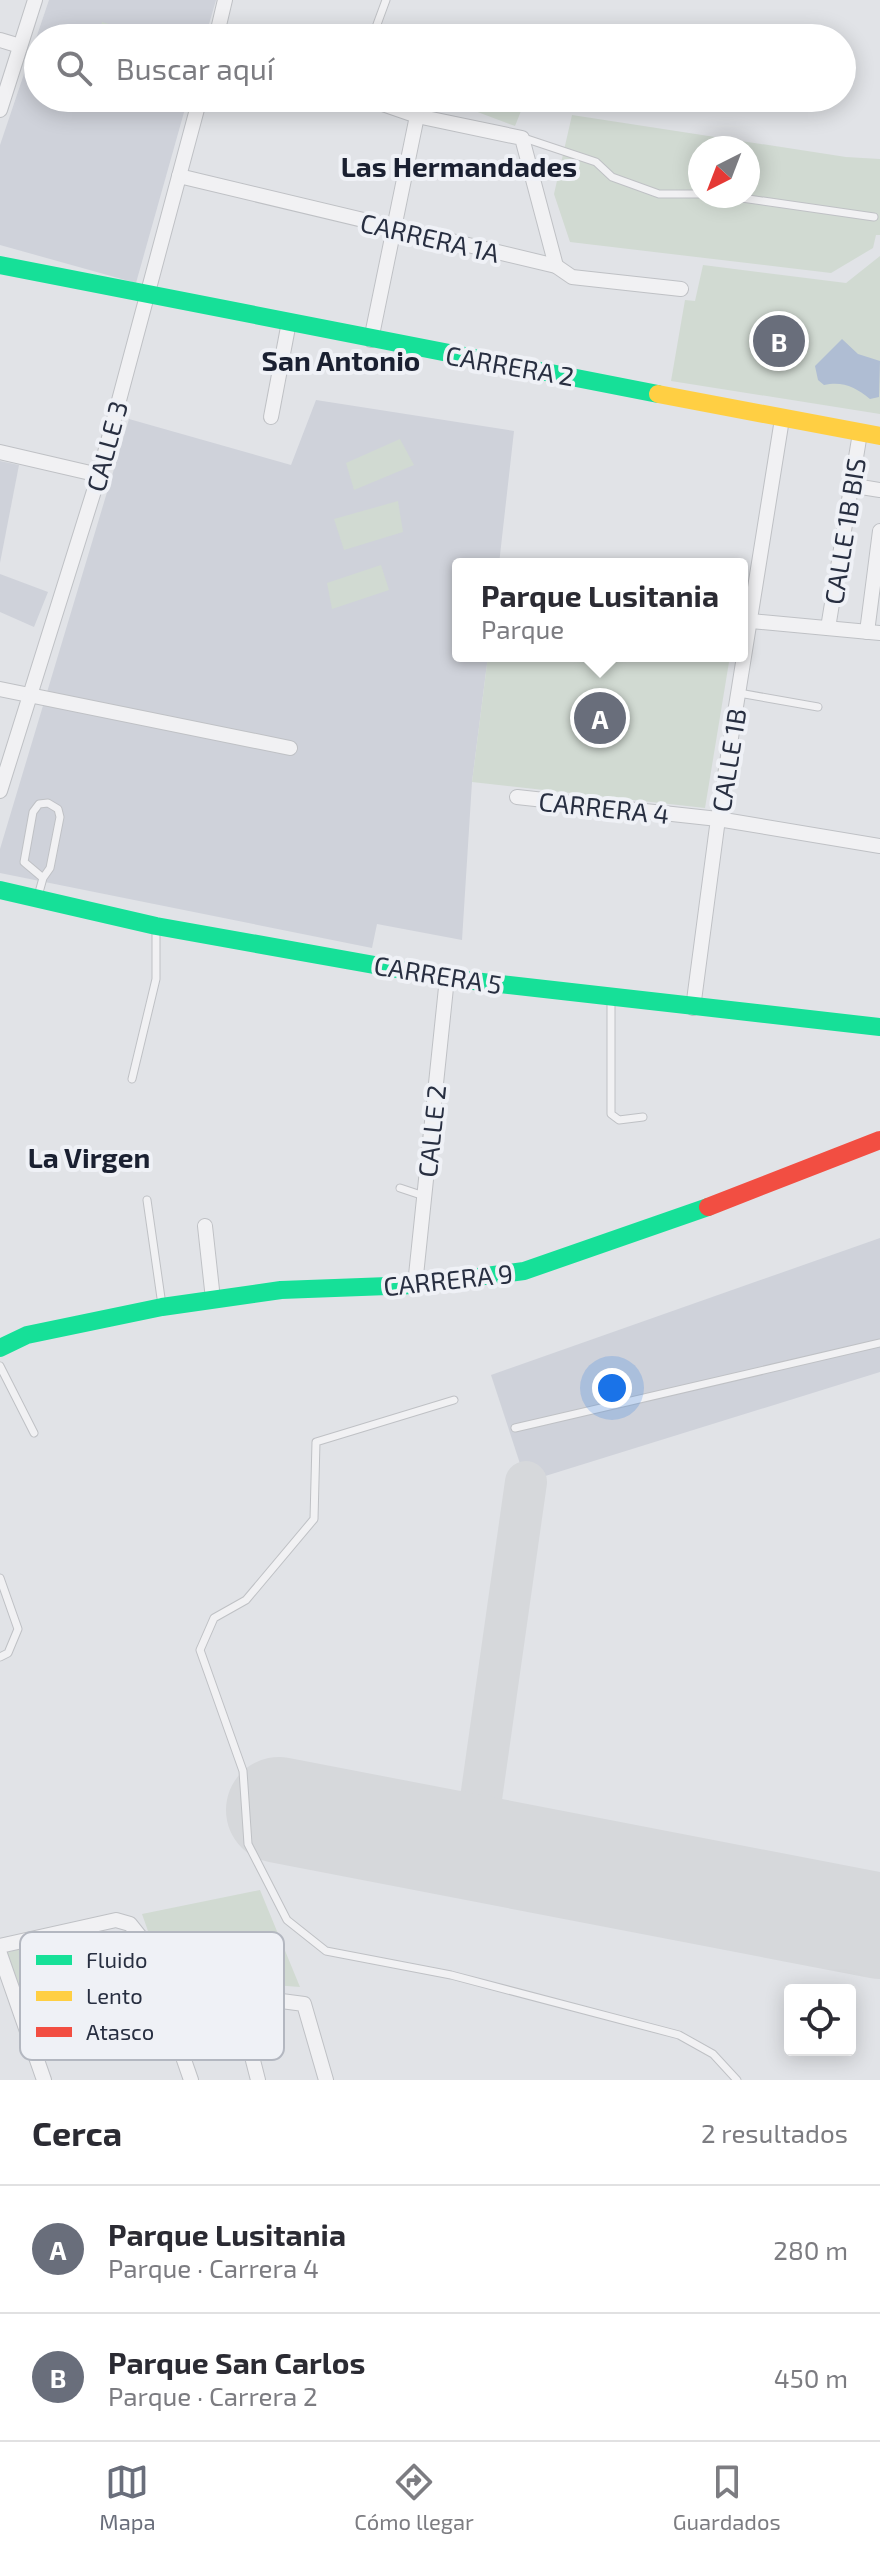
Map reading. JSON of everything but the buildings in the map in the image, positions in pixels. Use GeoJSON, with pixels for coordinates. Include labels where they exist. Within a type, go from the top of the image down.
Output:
{"type":"FeatureCollection","features":[{"type":"Feature","properties":{"kind":"street"},"geometry":{"type":"LineString","coordinates":[[27,24],[35,0]]}},
{"type":"Feature","properties":{"kind":"street"},"geometry":{"type":"LineString","coordinates":[[219,24],[225,0]]}},
{"type":"Feature","properties":{"kind":"street"},"geometry":{"type":"LineString","coordinates":[[0,110],[24,34]]}},
{"type":"Feature","properties":{"kind":"street"},"geometry":{"type":"LineString","coordinates":[[0,40],[20,46]]}},
{"type":"Feature","properties":{"kind":"street","name":"CALLE 3"},"geometry":{"type":"LineString","coordinates":[[0,791],[27,696],[99,475],[196,112]]}},
{"type":"Feature","properties":{"kind":"street"},"geometry":{"type":"LineString","coordinates":[[405,112],[522,138],[556,266]]}},
{"type":"Feature","properties":{"kind":"street"},"geometry":{"type":"LineString","coordinates":[[371,340],[417,116]]}},
{"type":"Feature","properties":{"kind":"street","name":"CARRERA 1A"},"geometry":{"type":"LineString","coordinates":[[179,176],[556,266],[572,277],[681,289]]}},
{"type":"Feature","properties":{"kind":"street","name":"CARRERA 2"},"geometry":{"type":"LineString","coordinates":[[0,265],[371,340],[880,436]]}},
{"type":"Feature","properties":{"kind":"street"},"geometry":{"type":"LineString","coordinates":[[271,417],[289,322]]}},
{"type":"Feature","properties":{"kind":"street","name":"CALLE 1B"},"geometry":{"type":"LineString","coordinates":[[748,639],[782,419]]}},
{"type":"Feature","properties":{"kind":"street","name":"CALLE 1B BIS"},"geometry":{"type":"LineString","coordinates":[[828,628],[849,485],[860,433]]}},
{"type":"Feature","properties":{"kind":"street"},"geometry":{"type":"LineString","coordinates":[[0,452],[99,475]]}},
{"type":"Feature","properties":{"kind":"street"},"geometry":{"type":"LineString","coordinates":[[849,485],[880,490]]}},
{"type":"Feature","properties":{"kind":"street"},"geometry":{"type":"LineString","coordinates":[[751,621],[874,632],[880,531]]}},
{"type":"Feature","properties":{"kind":"street","name":"CALLE 1B"},"geometry":{"type":"LineString","coordinates":[[693,1008],[718,819],[744,662]]}},
{"type":"Feature","properties":{"kind":"street"},"geometry":{"type":"LineString","coordinates":[[0,689],[290,748]]}},
{"type":"Feature","properties":{"kind":"street","name":"CARRERA 4"},"geometry":{"type":"LineString","coordinates":[[517,797],[718,819],[880,846]]}},
{"type":"Feature","properties":{"kind":"street","name":"CARRERA 5"},"geometry":{"type":"LineString","coordinates":[[0,890],[156,926],[447,978],[880,1027]]}},
{"type":"Feature","properties":{"kind":"street","name":"CALLE 2"},"geometry":{"type":"LineString","coordinates":[[415,1285],[447,978]]}},
{"type":"Feature","properties":{"kind":"street","name":"CARRERA 9"},"geometry":{"type":"LineString","coordinates":[[0,1348],[27,1335],[213,1299],[281,1290],[415,1285],[524,1271],[649,1230],[880,1140]]}},
{"type":"Feature","properties":{"kind":"street"},"geometry":{"type":"LineString","coordinates":[[205,1226],[213,1299]]}},
{"type":"Feature","properties":{"kind":"street"},"geometry":{"type":"LineString","coordinates":[[66,1932],[116,1920],[130,1924],[136,1932]]}},
{"type":"Feature","properties":{"kind":"street"},"geometry":{"type":"LineString","coordinates":[[0,1946],[20,1942]]}},
{"type":"Feature","properties":{"kind":"street"},"geometry":{"type":"LineString","coordinates":[[0,1954],[20,2011]]}},
{"type":"Feature","properties":{"kind":"street"},"geometry":{"type":"LineString","coordinates":[[284,2001],[304,2004],[326,2080]]}},
{"type":"Feature","properties":{"kind":"street"},"geometry":{"type":"LineString","coordinates":[[37,2060],[44,2080]]}},
{"type":"Feature","properties":{"kind":"street"},"geometry":{"type":"LineString","coordinates":[[184,2060],[191,2080]]}},
{"type":"Feature","properties":{"kind":"street"},"geometry":{"type":"LineString","coordinates":[[253,2060],[258,2080]]}},
{"type":"Feature","properties":{"kind":"lane"},"geometry":{"type":"LineString","coordinates":[[377,24],[386,0]]}},
{"type":"Feature","properties":{"kind":"lane"},"geometry":{"type":"LineString","coordinates":[[522,138],[596,162],[612,177],[659,194],[688,194]]}},
{"type":"Feature","properties":{"kind":"lane"},"geometry":{"type":"LineString","coordinates":[[760,201],[874,217]]}},
{"type":"Feature","properties":{"kind":"lane"},"geometry":{"type":"LineString","coordinates":[[739,693],[818,707]]}},
{"type":"Feature","properties":{"kind":"lane"},"geometry":{"type":"LineString","coordinates":[[38,898],[43,878],[50,868],[60,817],[58,809],[48,803],[39,804],[33,812],[24,862],[43,878]]}},
{"type":"Feature","properties":{"kind":"lane"},"geometry":{"type":"LineString","coordinates":[[132,1079],[156,979],[156,926]]}},
{"type":"Feature","properties":{"kind":"lane"},"geometry":{"type":"LineString","coordinates":[[611,997],[611,1114],[619,1120],[643,1117]]}},
{"type":"Feature","properties":{"kind":"lane"},"geometry":{"type":"LineString","coordinates":[[400,1188],[424,1196]]}},
{"type":"Feature","properties":{"kind":"lane"},"geometry":{"type":"LineString","coordinates":[[147,1200],[162,1307]]}},
{"type":"Feature","properties":{"kind":"lane"},"geometry":{"type":"LineString","coordinates":[[515,1428],[880,1343]]}},
{"type":"Feature","properties":{"kind":"lane"},"geometry":{"type":"LineString","coordinates":[[0,1366],[34,1433]]}},
{"type":"Feature","properties":{"kind":"lane"},"geometry":{"type":"LineString","coordinates":[[454,1400],[316,1442],[314,1519],[246,1600],[214,1618],[200,1650],[243,1771],[248,1844],[287,1920],[326,1951],[451,1975],[679,2035],[713,2054],[737,2080]]}},
{"type":"Feature","properties":{"kind":"lane"},"geometry":{"type":"LineString","coordinates":[[0,1578],[18,1629],[8,1653],[0,1657]]}},
{"type":"Feature","properties":{"kind":"shaded area"},"geometry":{"type":"Polygon","coordinates":[[[49,0],[216,0],[209,24],[41,24],[49,0]]]}},
{"type":"Feature","properties":{"kind":"shaded area"},"geometry":{"type":"Polygon","coordinates":[[[24,74],[24,112],[184,112],[136,283],[0,245],[0,145],[24,74]]]}},
{"type":"Feature","properties":{"kind":"shaded area"},"geometry":{"type":"Polygon","coordinates":[[[478,112],[521,112],[515,126],[478,112]]]}},
{"type":"Feature","properties":{"kind":"shaded area"},"geometry":{"type":"Polygon","coordinates":[[[572,115],[709,136],[688,136],[688,208],[760,208],[760,144],[880,159],[880,235],[876,235],[873,248],[831,273],[570,242],[554,194],[572,115]]]}},
{"type":"Feature","properties":{"kind":"shaded area"},"geometry":{"type":"Polygon","coordinates":[[[880,256],[880,414],[671,381],[685,300],[695,301],[703,265],[846,283],[880,256]]]}},
{"type":"Feature","properties":{"kind":"shaded area"},"geometry":{"type":"Polygon","coordinates":[[[316,400],[514,431],[500,558],[452,558],[452,662],[487,662],[472,782],[462,940],[377,924],[372,948],[0,873],[0,849],[129,419],[291,465],[316,400]]]}},
{"type":"Feature","properties":{"kind":"shaded area"},"geometry":{"type":"Polygon","coordinates":[[[400,439],[414,465],[354,490],[346,463],[400,439]]]}},
{"type":"Feature","properties":{"kind":"shaded area"},"geometry":{"type":"Polygon","coordinates":[[[0,461],[19,465],[0,563],[0,461]]]}},
{"type":"Feature","properties":{"kind":"shaded area"},"geometry":{"type":"Polygon","coordinates":[[[398,501],[403,532],[344,550],[334,519],[398,501]]]}},
{"type":"Feature","properties":{"kind":"shaded area"},"geometry":{"type":"Polygon","coordinates":[[[381,565],[389,590],[332,609],[327,583],[381,565]]]}},
{"type":"Feature","properties":{"kind":"shaded area"},"geometry":{"type":"Polygon","coordinates":[[[0,574],[48,592],[34,627],[0,612],[0,574]]]}},
{"type":"Feature","properties":{"kind":"shaded area"},"geometry":{"type":"Polygon","coordinates":[[[487,662],[729,662],[705,808],[472,782],[487,662]]]}},
{"type":"Feature","properties":{"kind":"shaded area"},"geometry":{"type":"Polygon","coordinates":[[[880,1238],[880,1372],[526,1482],[491,1375],[880,1238]]]}},
{"type":"Feature","properties":{"kind":"shaded area"},"geometry":{"type":"Polygon","coordinates":[[[260,1890],[277,1932],[148,1932],[142,1914],[260,1890]]]}},
{"type":"Feature","properties":{"kind":"shaded area"},"geometry":{"type":"Polygon","coordinates":[[[284,1948],[300,1987],[284,1986],[284,1948]]]}},
{"type":"Feature","properties":{"kind":"shaded area"},"geometry":{"type":"Polygon","coordinates":[[[20,1949],[20,1987],[17,1988],[5,1953],[20,1949]]]}},
{"type":"Feature","properties":{"kind":"water"},"geometry":{"type":"Polygon","coordinates":[[[842,339],[858,354],[880,361],[879,397],[870,399],[848,386],[824,385],[818,380],[815,366],[842,339]]]}},
{"type":"Feature","properties":{"kind":"taxiway"},"geometry":{"type":"LineString","coordinates":[[474,1848],[526,1482]]}},
{"type":"Feature","properties":{"kind":"runway"},"geometry":{"type":"LineString","coordinates":[[279,1810],[880,1926]]}},
{"type":"Feature","properties":{"kind":"traffic: fast"},"geometry":{"type":"LineString","coordinates":[[0,265],[658,394]]}},
{"type":"Feature","properties":{"kind":"traffic: fast"},"geometry":{"type":"LineString","coordinates":[[0,890],[156,926],[447,978],[880,1027]]}},
{"type":"Feature","properties":{"kind":"traffic: fast"},"geometry":{"type":"LineString","coordinates":[[0,1348],[27,1335],[162,1307],[281,1290],[415,1285],[524,1271],[708,1207]]}},
{"type":"Feature","properties":{"kind":"traffic: slow"},"geometry":{"type":"LineString","coordinates":[[658,394],[880,436]]}},
{"type":"Feature","properties":{"kind":"traffic: jam"},"geometry":{"type":"LineString","coordinates":[[708,1207],[880,1140]]}},
{"type":"Feature","properties":{"kind":"place","name":"Parque San Carlos"},"geometry":{"type":"Point","coordinates":[779,341]}},
{"type":"Feature","properties":{"kind":"place","name":"Parque Lusitania"},"geometry":{"type":"Point","coordinates":[600,718]}},
{"type":"Feature","properties":{"kind":"district","name":"Las Hermandades"},"geometry":{"type":"Point","coordinates":[459,166]}},
{"type":"Feature","properties":{"kind":"district","name":"San Antonio"},"geometry":{"type":"Point","coordinates":[341,360]}},
{"type":"Feature","properties":{"kind":"district","name":"La Virgen"},"geometry":{"type":"Point","coordinates":[89,1157]}}]}
